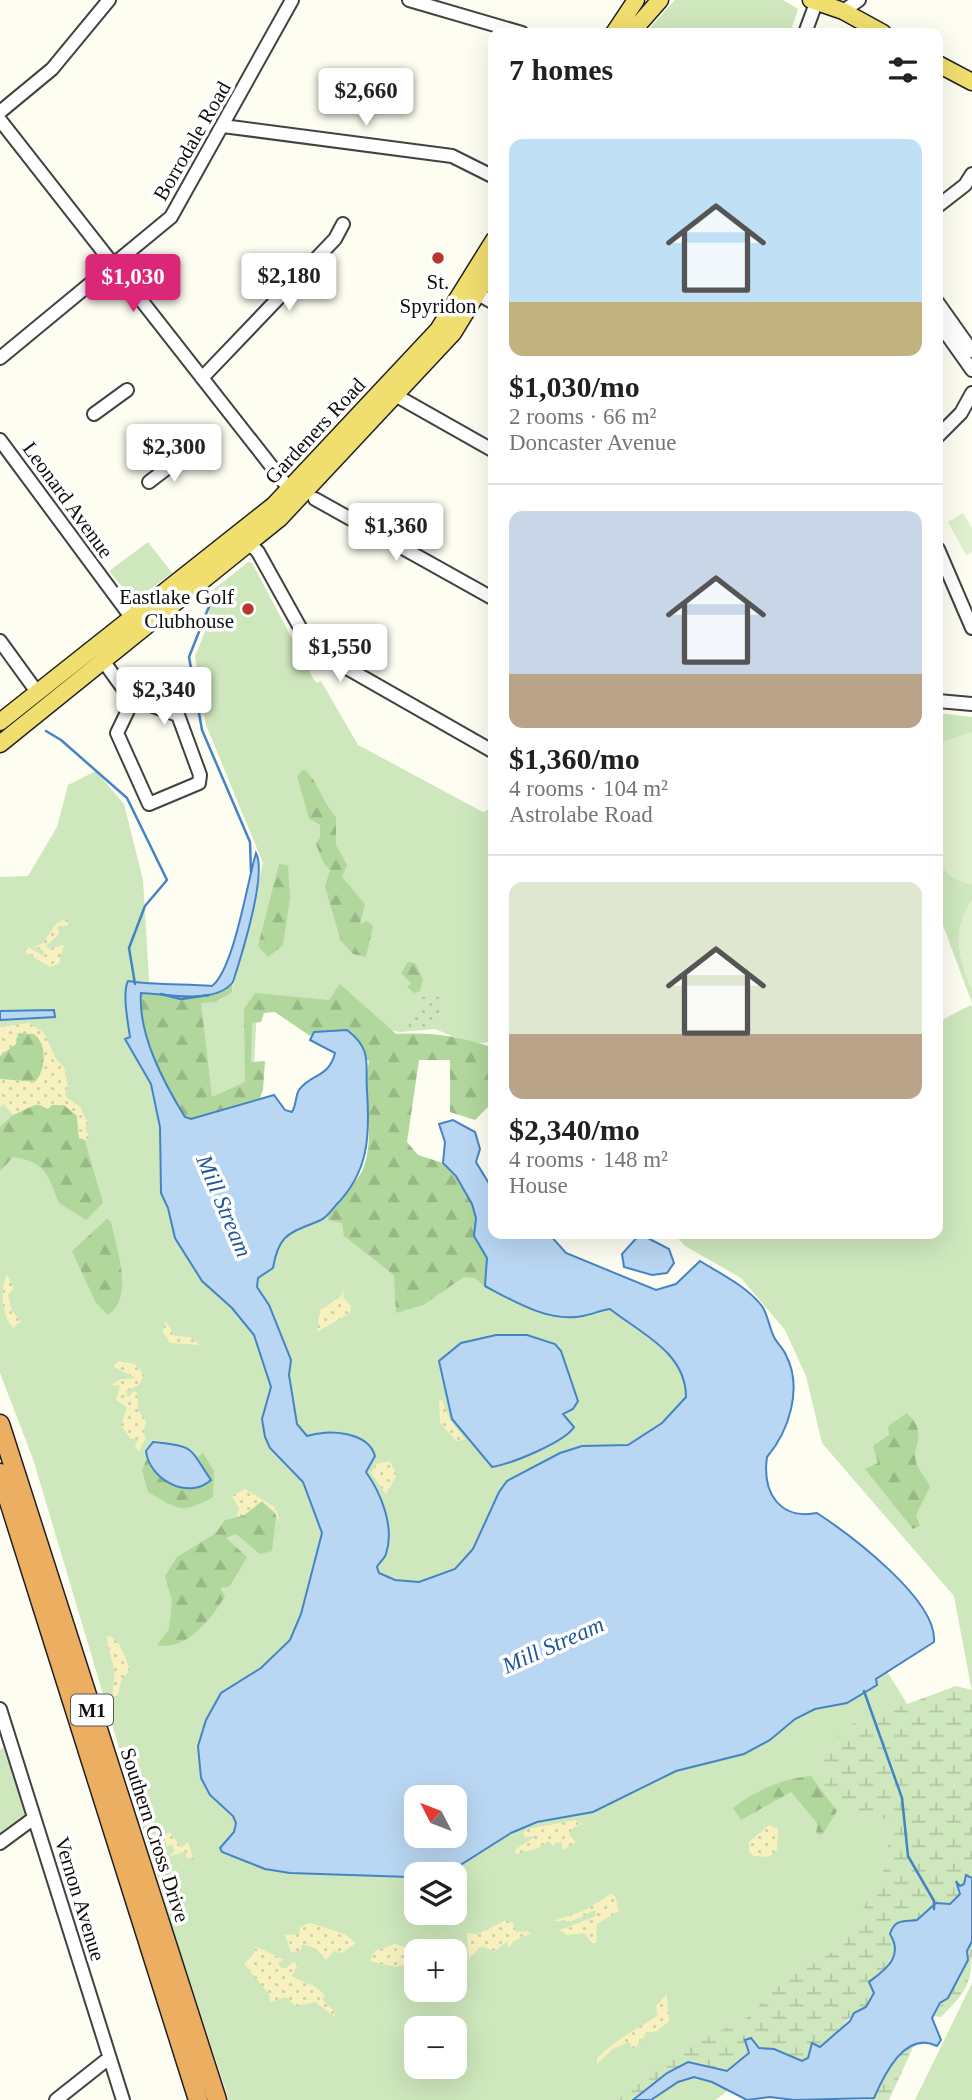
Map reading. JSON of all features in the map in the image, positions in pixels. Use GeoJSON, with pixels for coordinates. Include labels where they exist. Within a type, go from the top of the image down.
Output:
{"type":"FeatureCollection","features":[{"type":"Feature","properties":{"kind":"highway","name":"Southern Cross Drive"},"geometry":{"type":"LineString","coordinates":[[0,1424],[183,2024],[198,2100]]}},
{"type":"Feature","properties":{"kind":"highway","name":"Southern Cross Drive"},"geometry":{"type":"LineString","coordinates":[[0,1473],[175,1998]]}},
{"type":"Feature","properties":{"kind":"highway","name":"Southern Cross Drive"},"geometry":{"type":"LineString","coordinates":[[183,2024],[217,2100]]}},
{"type":"Feature","properties":{"kind":"main road"},"geometry":{"type":"LineString","coordinates":[[617,28],[636,0]]}},
{"type":"Feature","properties":{"kind":"main road"},"geometry":{"type":"LineString","coordinates":[[635,28],[660,0]]}},
{"type":"Feature","properties":{"kind":"main road"},"geometry":{"type":"LineString","coordinates":[[827,4],[873,28]]}},
{"type":"Feature","properties":{"kind":"main road"},"geometry":{"type":"LineString","coordinates":[[943,67],[972,82]]}},
{"type":"Feature","properties":{"kind":"main road","name":"Gardeners Road"},"geometry":{"type":"LineString","coordinates":[[0,722],[213,555],[290,490],[438,330],[488,250]]}},
{"type":"Feature","properties":{"kind":"main road","name":"Gardeners Road"},"geometry":{"type":"LineString","coordinates":[[0,744],[280,518],[453,333],[488,276]]}},
{"type":"Feature","properties":{"kind":"street"},"geometry":{"type":"LineString","coordinates":[[0,112],[52,69],[109,0]]}},
{"type":"Feature","properties":{"kind":"street","name":"Borrodale Road"},"geometry":{"type":"LineString","coordinates":[[0,358],[171,217],[292,0]]}},
{"type":"Feature","properties":{"kind":"street"},"geometry":{"type":"LineString","coordinates":[[409,0],[505,28]]}},
{"type":"Feature","properties":{"kind":"street"},"geometry":{"type":"LineString","coordinates":[[809,28],[827,4],[859,0]]}},
{"type":"Feature","properties":{"kind":"street"},"geometry":{"type":"LineString","coordinates":[[0,120],[290,490]]}},
{"type":"Feature","properties":{"kind":"street"},"geometry":{"type":"LineString","coordinates":[[223,126],[452,156],[488,174]]}},
{"type":"Feature","properties":{"kind":"street"},"geometry":{"type":"LineString","coordinates":[[943,202],[970,183]]}},
{"type":"Feature","properties":{"kind":"street"},"geometry":{"type":"LineString","coordinates":[[202,378],[335,239],[342,224]]}},
{"type":"Feature","properties":{"kind":"street"},"geometry":{"type":"LineString","coordinates":[[478,294],[488,300]]}},
{"type":"Feature","properties":{"kind":"street"},"geometry":{"type":"LineString","coordinates":[[943,310],[972,351]]}},
{"type":"Feature","properties":{"kind":"street"},"geometry":{"type":"LineString","coordinates":[[943,329],[971,371]]}},
{"type":"Feature","properties":{"kind":"street"},"geometry":{"type":"LineString","coordinates":[[94,414],[127,390]]}},
{"type":"Feature","properties":{"kind":"street"},"geometry":{"type":"LineString","coordinates":[[943,431],[961,414],[972,393]]}},
{"type":"Feature","properties":{"kind":"street"},"geometry":{"type":"LineString","coordinates":[[395,395],[488,448]]}},
{"type":"Feature","properties":{"kind":"street","name":"Leonard Avenue"},"geometry":{"type":"LineString","coordinates":[[0,440],[131,617]]}},
{"type":"Feature","properties":{"kind":"street"},"geometry":{"type":"LineString","coordinates":[[149,482],[179,459]]}},
{"type":"Feature","properties":{"kind":"street"},"geometry":{"type":"LineString","coordinates":[[315,499],[488,596]]}},
{"type":"Feature","properties":{"kind":"street"},"geometry":{"type":"LineString","coordinates":[[213,555],[237,544],[250,544],[258,551],[312,646],[488,749]]}},
{"type":"Feature","properties":{"kind":"street"},"geometry":{"type":"LineString","coordinates":[[943,561],[972,628]]}},
{"type":"Feature","properties":{"kind":"street"},"geometry":{"type":"LineString","coordinates":[[0,641],[37,692]]}},
{"type":"Feature","properties":{"kind":"street"},"geometry":{"type":"LineString","coordinates":[[104,662],[139,701],[178,715],[200,775],[199,783],[149,804],[117,733],[131,704],[122,684]]}},
{"type":"Feature","properties":{"kind":"street"},"geometry":{"type":"LineString","coordinates":[[943,702],[972,705]]}},
{"type":"Feature","properties":{"kind":"street","name":"Vernon Avenue"},"geometry":{"type":"LineString","coordinates":[[0,1709],[123,2100]]}},
{"type":"Feature","properties":{"kind":"street"},"geometry":{"type":"LineString","coordinates":[[0,1843],[34,1818]]}},
{"type":"Feature","properties":{"kind":"street"},"geometry":{"type":"LineString","coordinates":[[56,2100],[110,2058]]}},
{"type":"Feature","properties":{"kind":"green space"},"geometry":{"type":"Polygon","coordinates":[[[675,0],[783,0],[798,9],[792,28],[650,28],[675,0]]]}},
{"type":"Feature","properties":{"kind":"green space"},"geometry":{"type":"Polygon","coordinates":[[[963,513],[972,528],[972,552],[966,555],[948,522],[963,513]]]}},
{"type":"Feature","properties":{"kind":"green space"},"geometry":{"type":"Polygon","coordinates":[[[148,542],[172,573],[134,601],[109,571],[148,542]]]}},
{"type":"Feature","properties":{"kind":"green space"},"geometry":{"type":"Polygon","coordinates":[[[248,562],[252,563],[314,680],[317,683],[321,681],[358,745],[483,812],[488,810],[488,1042],[471,1044],[435,1029],[400,1032],[257,1007],[253,1087],[212,1107],[200,1002],[232,992],[263,863],[206,725],[195,656],[209,622],[208,594],[248,562]]]}},
{"type":"Feature","properties":{"kind":"green space"},"geometry":{"type":"Polygon","coordinates":[[[943,714],[972,717],[972,1003],[943,925],[943,714]]]}},
{"type":"Feature","properties":{"kind":"green space"},"geometry":{"type":"Polygon","coordinates":[[[972,732],[972,884],[953,878],[943,869],[943,741],[972,732]]]}},
{"type":"Feature","properties":{"kind":"green space"},"geometry":{"type":"Polygon","coordinates":[[[304,769],[336,817],[336,845],[347,865],[342,877],[365,904],[360,924],[367,921],[373,926],[366,957],[353,954],[341,941],[325,887],[330,870],[323,862],[316,844],[320,837],[320,825],[309,818],[297,776],[304,769]]]}},
{"type":"Feature","properties":{"kind":"green space"},"geometry":{"type":"Polygon","coordinates":[[[96,771],[124,804],[143,880],[151,1012],[179,1086],[315,1199],[453,1260],[609,1297],[663,1335],[704,1401],[216,1737],[404,1833],[404,1848],[433,1848],[443,1853],[454,1848],[467,1848],[467,1842],[873,1649],[972,1808],[972,1845],[871,1973],[716,2100],[229,2100],[176,1939],[33,1459],[0,1373],[0,877],[28,876],[57,827],[68,785],[96,771]]]}},
{"type":"Feature","properties":{"kind":"green space"},"geometry":{"type":"Polygon","coordinates":[[[279,864],[288,865],[290,898],[283,945],[268,957],[258,946],[279,864]]]}},
{"type":"Feature","properties":{"kind":"green space"},"geometry":{"type":"Polygon","coordinates":[[[972,900],[972,990],[960,956],[959,933],[965,910],[972,900]]]}},
{"type":"Feature","properties":{"kind":"green space"},"geometry":{"type":"Polygon","coordinates":[[[408,962],[415,963],[423,979],[420,991],[414,993],[407,987],[411,983],[401,973],[408,962]]]}},
{"type":"Feature","properties":{"kind":"green space"},"geometry":{"type":"Polygon","coordinates":[[[233,982],[232,992],[215,1002],[201,1003],[212,1097],[245,1082],[244,1009],[255,993],[329,1000],[340,984],[396,1034],[444,1036],[488,1046],[488,1107],[475,1120],[450,1112],[450,1060],[419,1060],[407,1142],[418,1155],[443,1163],[456,1176],[472,1204],[476,1218],[474,1236],[487,1258],[485,1286],[475,1278],[464,1277],[423,1305],[396,1313],[394,1275],[344,1236],[342,1223],[328,1220],[329,1214],[359,1177],[366,1158],[369,1130],[369,1061],[315,1032],[310,1036],[275,1012],[264,1013],[261,1022],[252,1023],[251,1062],[265,1061],[260,1098],[198,1119],[185,1118],[154,1058],[144,1026],[141,993],[203,997],[225,990],[233,982]]]}},
{"type":"Feature","properties":{"kind":"green space"},"geometry":{"type":"Polygon","coordinates":[[[422,997],[442,997],[440,1020],[435,1026],[409,1027],[408,1018],[422,1009],[422,997]]]}},
{"type":"Feature","properties":{"kind":"green space"},"geometry":{"type":"Polygon","coordinates":[[[971,1005],[972,1007],[972,1692],[954,1596],[822,1443],[806,1376],[785,1330],[741,1278],[685,1246],[679,1239],[943,1239],[943,1019],[971,1005]]]}},
{"type":"Feature","properties":{"kind":"green space"},"geometry":{"type":"Polygon","coordinates":[[[18,1033],[34,1034],[41,1044],[44,1057],[36,1082],[0,1079],[0,1056],[18,1033]]]}},
{"type":"Feature","properties":{"kind":"green space"},"geometry":{"type":"Polygon","coordinates":[[[33,1105],[64,1105],[77,1116],[78,1133],[85,1141],[103,1203],[86,1220],[59,1203],[49,1178],[33,1162],[13,1157],[0,1171],[0,1127],[13,1115],[33,1105]]]}},
{"type":"Feature","properties":{"kind":"green space"},"geometry":{"type":"Polygon","coordinates":[[[107,1219],[111,1222],[122,1272],[121,1297],[108,1315],[96,1303],[72,1251],[107,1219]]]}},
{"type":"Feature","properties":{"kind":"green space"},"geometry":{"type":"Polygon","coordinates":[[[907,1413],[917,1427],[916,1462],[930,1487],[916,1515],[920,1526],[913,1529],[865,1469],[878,1463],[873,1446],[889,1435],[888,1426],[907,1413]]]}},
{"type":"Feature","properties":{"kind":"green space"},"geometry":{"type":"Polygon","coordinates":[[[203,1453],[214,1471],[213,1497],[194,1506],[180,1508],[148,1492],[142,1470],[147,1458],[172,1484],[188,1489],[206,1484],[209,1476],[198,1457],[203,1453]]]}},
{"type":"Feature","properties":{"kind":"green space"},"geometry":{"type":"Polygon","coordinates":[[[262,1501],[276,1515],[272,1551],[260,1554],[236,1534],[226,1538],[247,1557],[230,1586],[220,1588],[225,1596],[205,1623],[188,1638],[168,1646],[157,1645],[169,1629],[172,1601],[165,1576],[177,1557],[216,1533],[225,1520],[243,1516],[262,1501]]]}},
{"type":"Feature","properties":{"kind":"green space"},"geometry":{"type":"Polygon","coordinates":[[[956,1686],[972,1690],[972,1878],[964,1877],[965,1882],[960,1886],[956,1884],[960,1893],[947,1905],[936,1903],[917,1920],[901,1920],[894,1926],[895,1956],[879,1977],[869,1984],[874,1993],[866,2007],[854,2013],[831,2039],[820,2047],[810,2048],[808,2058],[802,2061],[774,2049],[759,2048],[751,2039],[745,2041],[749,2053],[727,2071],[698,2064],[667,2073],[633,2100],[619,2100],[627,2089],[698,2042],[748,2017],[781,1983],[843,1946],[885,1868],[892,1821],[848,1810],[841,1799],[822,1783],[825,1750],[845,1727],[956,1686]]]}},
{"type":"Feature","properties":{"kind":"green space"},"geometry":{"type":"Polygon","coordinates":[[[3,1747],[27,1815],[0,1837],[0,1750],[3,1747]]]}},
{"type":"Feature","properties":{"kind":"green space"},"geometry":{"type":"Polygon","coordinates":[[[811,1776],[837,1811],[822,1835],[816,1833],[818,1824],[791,1792],[741,1820],[733,1808],[770,1786],[811,1776]]]}},
{"type":"Feature","properties":{"kind":"green space"},"geometry":{"type":"Polygon","coordinates":[[[972,1941],[970,1975],[964,1991],[941,2017],[934,2016],[968,1960],[967,1951],[972,1941]]]}},
{"type":"Feature","properties":{"kind":"green space"},"geometry":{"type":"Polygon","coordinates":[[[972,1983],[972,2100],[915,2100],[972,1983]]]}},
{"type":"Feature","properties":{"kind":"green space"},"geometry":{"type":"Polygon","coordinates":[[[916,2041],[889,2100],[865,2100],[875,2097],[890,2065],[916,2041]]]}},
{"type":"Feature","properties":{"kind":"sand"},"geometry":{"type":"Polygon","coordinates":[[[64,919],[68,920],[68,925],[58,927],[59,934],[46,946],[49,949],[64,945],[59,964],[50,967],[25,952],[29,947],[43,956],[44,951],[34,946],[42,944],[56,924],[64,919]]]}},
{"type":"Feature","properties":{"kind":"sand"},"geometry":{"type":"Polygon","coordinates":[[[29,1023],[44,1033],[56,1059],[64,1067],[68,1086],[65,1096],[80,1107],[88,1123],[85,1128],[90,1138],[87,1140],[79,1138],[77,1116],[64,1105],[52,1105],[48,1109],[37,1104],[13,1115],[4,1104],[0,1107],[0,1079],[35,1082],[39,1077],[44,1057],[42,1044],[34,1034],[18,1033],[16,1044],[0,1056],[0,1027],[29,1023]]]}},
{"type":"Feature","properties":{"kind":"sand"},"geometry":{"type":"Polygon","coordinates":[[[7,1275],[14,1288],[8,1295],[12,1311],[21,1321],[13,1328],[6,1316],[3,1302],[3,1287],[7,1275]]]}},
{"type":"Feature","properties":{"kind":"sand"},"geometry":{"type":"Polygon","coordinates":[[[344,1290],[343,1297],[351,1306],[350,1313],[317,1332],[320,1310],[340,1297],[344,1290]]]}},
{"type":"Feature","properties":{"kind":"sand"},"geometry":{"type":"Polygon","coordinates":[[[165,1320],[175,1336],[190,1337],[200,1345],[170,1343],[163,1332],[165,1320]]]}},
{"type":"Feature","properties":{"kind":"sand"},"geometry":{"type":"Polygon","coordinates":[[[116,1361],[135,1364],[144,1375],[139,1385],[126,1391],[128,1397],[134,1391],[137,1393],[138,1410],[146,1421],[143,1433],[146,1438],[139,1451],[135,1447],[138,1440],[130,1438],[121,1425],[127,1407],[116,1400],[120,1386],[111,1385],[121,1379],[136,1378],[114,1367],[116,1361]]]}},
{"type":"Feature","properties":{"kind":"sand"},"geometry":{"type":"Polygon","coordinates":[[[442,1400],[450,1420],[465,1440],[456,1441],[440,1423],[439,1401],[442,1400]]]}},
{"type":"Feature","properties":{"kind":"sand"},"geometry":{"type":"Polygon","coordinates":[[[390,1461],[397,1475],[386,1494],[371,1473],[376,1464],[390,1461]]]}},
{"type":"Feature","properties":{"kind":"sand"},"geometry":{"type":"Polygon","coordinates":[[[245,1489],[276,1508],[280,1523],[275,1512],[262,1501],[243,1516],[237,1516],[239,1508],[232,1496],[245,1489]]]}},
{"type":"Feature","properties":{"kind":"sand"},"geometry":{"type":"Polygon","coordinates":[[[107,1635],[116,1640],[130,1670],[121,1681],[118,1695],[114,1698],[113,1665],[107,1635]]]}},
{"type":"Feature","properties":{"kind":"sand"},"geometry":{"type":"Polygon","coordinates":[[[575,1820],[583,1824],[574,1827],[569,1834],[576,1842],[563,1850],[561,1841],[553,1846],[549,1841],[536,1849],[515,1854],[516,1849],[536,1836],[525,1837],[523,1833],[527,1829],[575,1820]]]}},
{"type":"Feature","properties":{"kind":"sand"},"geometry":{"type":"Polygon","coordinates":[[[769,1825],[778,1829],[777,1850],[768,1857],[753,1856],[749,1851],[749,1842],[769,1825]]]}},
{"type":"Feature","properties":{"kind":"sand"},"geometry":{"type":"Polygon","coordinates":[[[170,1832],[181,1848],[188,1842],[194,1860],[186,1857],[186,1851],[168,1857],[175,1851],[172,1845],[166,1846],[164,1835],[170,1832]]]}},
{"type":"Feature","properties":{"kind":"sand"},"geometry":{"type":"Polygon","coordinates":[[[611,1894],[615,1896],[619,1911],[597,1924],[596,1943],[592,1943],[584,1933],[567,1935],[560,1930],[596,1916],[595,1910],[572,1921],[553,1921],[583,1911],[611,1894]]]}},
{"type":"Feature","properties":{"kind":"sand"},"geometry":{"type":"Polygon","coordinates":[[[506,1920],[513,1923],[516,1932],[528,1931],[530,1934],[514,1941],[508,1949],[508,1941],[495,1951],[482,1946],[469,1958],[467,1933],[478,1934],[506,1920]]]}},
{"type":"Feature","properties":{"kind":"sand"},"geometry":{"type":"Polygon","coordinates":[[[310,1923],[345,1934],[356,1943],[342,1953],[334,1951],[326,1960],[317,1949],[303,1944],[300,1951],[291,1952],[285,1935],[299,1934],[300,1927],[310,1923]]]}},
{"type":"Feature","properties":{"kind":"sand"},"geometry":{"type":"Polygon","coordinates":[[[395,1944],[404,1947],[404,1965],[396,1967],[370,1961],[375,1951],[395,1944]]]}},
{"type":"Feature","properties":{"kind":"sand"},"geometry":{"type":"Polygon","coordinates":[[[255,1946],[284,1960],[278,1962],[281,1968],[287,1968],[293,1962],[298,1964],[292,1976],[322,1992],[325,1996],[322,1999],[335,2012],[335,2017],[315,2002],[296,2006],[286,1997],[270,2002],[269,1994],[244,1964],[254,1954],[255,1946]]]}},
{"type":"Feature","properties":{"kind":"sand"},"geometry":{"type":"Polygon","coordinates":[[[667,1994],[669,2021],[657,2031],[646,2033],[635,2048],[632,2048],[629,2042],[613,2049],[597,2064],[597,2058],[612,2045],[657,2016],[656,2006],[667,1994]]]}},
{"type":"Feature","properties":{"kind":"water"},"geometry":{"type":"Polygon","coordinates":[[[256,853],[256,896],[233,982],[215,994],[203,996],[141,993],[144,1025],[161,1074],[185,1117],[191,1119],[274,1095],[285,1110],[292,1112],[299,1090],[328,1067],[335,1053],[310,1040],[314,1032],[347,1030],[361,1044],[367,1065],[368,1123],[361,1166],[347,1192],[325,1217],[294,1231],[283,1240],[273,1268],[258,1278],[257,1287],[269,1305],[291,1360],[289,1375],[297,1424],[307,1436],[335,1433],[356,1437],[371,1448],[375,1456],[366,1472],[381,1500],[389,1533],[386,1554],[377,1567],[379,1573],[395,1580],[419,1582],[455,1569],[473,1549],[499,1492],[507,1481],[560,1453],[582,1446],[628,1445],[662,1423],[686,1397],[684,1381],[670,1356],[610,1309],[570,1317],[544,1314],[485,1286],[487,1258],[474,1236],[476,1218],[472,1204],[456,1176],[443,1163],[445,1142],[439,1124],[453,1120],[475,1132],[480,1149],[476,1162],[488,1182],[488,1239],[553,1239],[566,1253],[656,1290],[676,1284],[700,1261],[756,1299],[786,1355],[793,1381],[787,1422],[782,1435],[767,1457],[767,1482],[771,1492],[783,1508],[804,1514],[817,1513],[889,1570],[922,1607],[931,1625],[934,1642],[876,1679],[877,1685],[847,1703],[815,1709],[795,1719],[770,1740],[744,1754],[676,1771],[593,1812],[537,1822],[511,1833],[465,1862],[404,1862],[404,1877],[290,1873],[265,1869],[222,1852],[220,1848],[234,1832],[236,1823],[233,1816],[210,1795],[201,1778],[198,1746],[206,1720],[221,1693],[261,1668],[290,1640],[301,1614],[322,1533],[303,1482],[270,1448],[265,1437],[262,1419],[271,1387],[254,1335],[232,1308],[202,1281],[175,1238],[168,1208],[161,1193],[160,1127],[151,1084],[125,1039],[130,1037],[125,993],[128,981],[212,986],[220,977],[233,944],[256,853]]]}},
{"type":"Feature","properties":{"kind":"water"},"geometry":{"type":"Polygon","coordinates":[[[54,1010],[55,1017],[0,1020],[0,1011],[54,1010]]]}},
{"type":"Feature","properties":{"kind":"water"},"geometry":{"type":"Polygon","coordinates":[[[636,1239],[650,1239],[669,1249],[674,1263],[667,1273],[652,1275],[624,1267],[622,1254],[636,1239]]]}},
{"type":"Feature","properties":{"kind":"water"},"geometry":{"type":"Polygon","coordinates":[[[496,1335],[527,1335],[555,1344],[561,1351],[578,1401],[573,1409],[563,1414],[574,1427],[569,1433],[537,1452],[492,1467],[452,1419],[439,1361],[461,1343],[496,1335]]]}},
{"type":"Feature","properties":{"kind":"water"},"geometry":{"type":"Polygon","coordinates":[[[153,1442],[177,1445],[190,1450],[211,1480],[192,1488],[171,1484],[154,1470],[149,1461],[146,1451],[153,1442]]]}},
{"type":"Feature","properties":{"kind":"water"},"geometry":{"type":"Polygon","coordinates":[[[966,1875],[972,1878],[972,1941],[967,1951],[968,1960],[948,1998],[940,2003],[932,2018],[941,2040],[937,2046],[915,2044],[906,2049],[890,2067],[874,2098],[794,2100],[770,2097],[747,2100],[712,2082],[694,2077],[678,2082],[651,2100],[633,2100],[667,2073],[688,2062],[727,2071],[749,2053],[745,2040],[751,2038],[759,2048],[774,2049],[802,2061],[808,2058],[812,2043],[820,2047],[850,2021],[854,2013],[866,2007],[874,1993],[869,1982],[887,1967],[894,1956],[894,1942],[890,1934],[895,1925],[917,1920],[936,1903],[950,1904],[960,1894],[956,1881],[960,1886],[964,1884],[966,1875]]]}},
{"type":"Feature","properties":{"kind":"waterway"},"geometry":{"type":"LineString","coordinates":[[210,604],[189,657],[202,730],[250,842],[251,872]]}},
{"type":"Feature","properties":{"kind":"waterway"},"geometry":{"type":"LineString","coordinates":[[46,731],[61,740],[127,798],[167,880],[145,906],[129,948],[135,984]]}},
{"type":"Feature","properties":{"kind":"waterway","name":"Mill Stream"},"geometry":{"type":"LineString","coordinates":[[161,994],[181,999],[209,995]]}},
{"type":"Feature","properties":{"kind":"waterway","name":"Mill Stream"},"geometry":{"type":"LineString","coordinates":[[864,1691],[902,1798],[908,1856],[934,1901],[934,1909]]}},
{"type":"Feature","properties":{"kind":"place","name":"St. Spyridon"},"geometry":{"type":"Point","coordinates":[438,258]}},
{"type":"Feature","properties":{"kind":"place","name":"Eastlake Golf Clubhouse"},"geometry":{"type":"Point","coordinates":[248,609]}}]}
